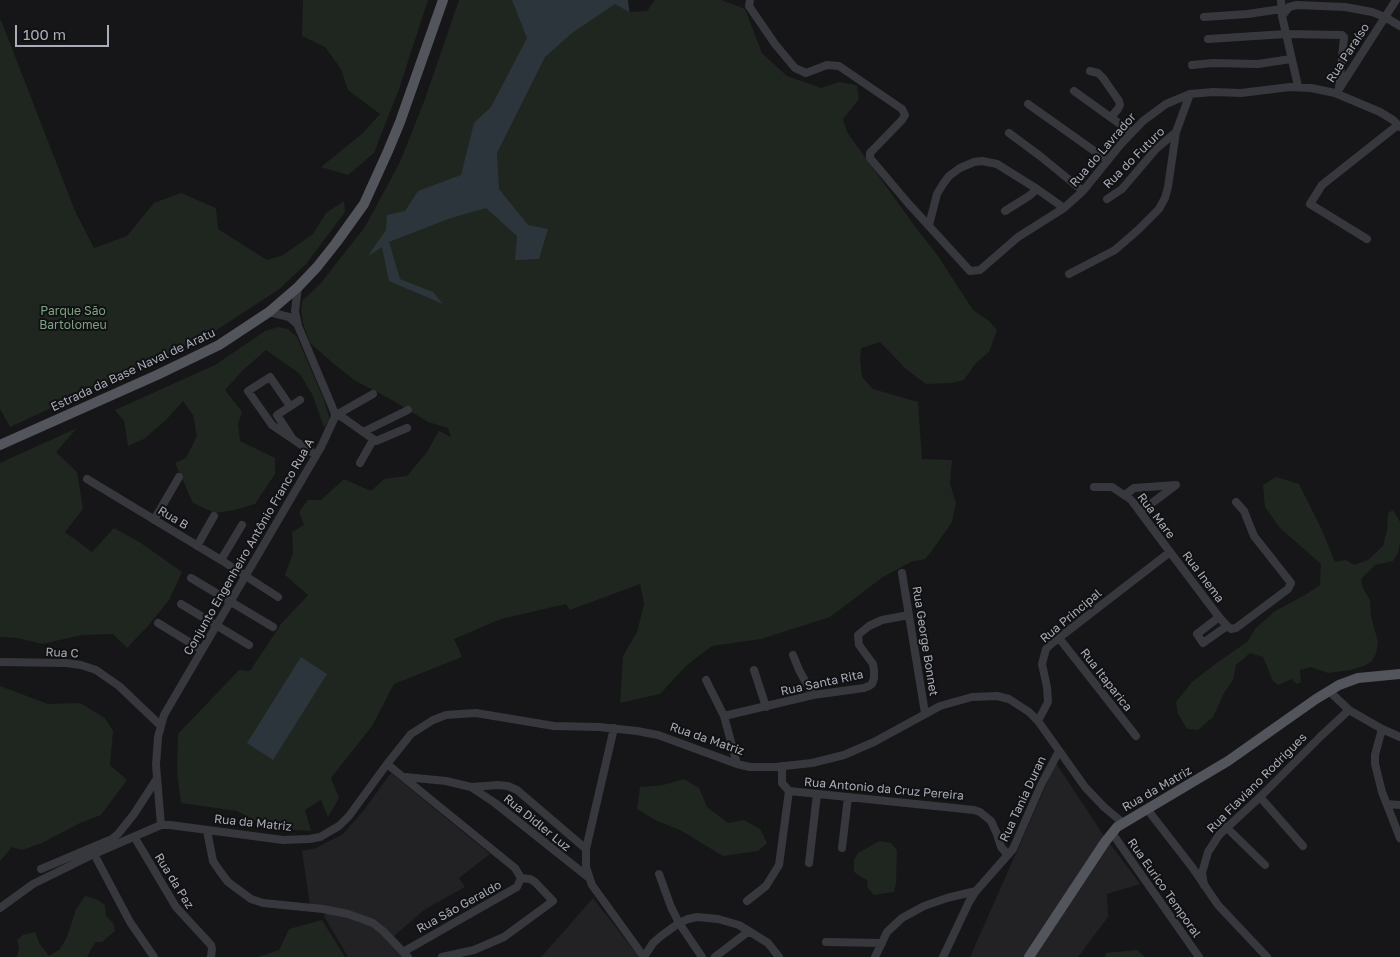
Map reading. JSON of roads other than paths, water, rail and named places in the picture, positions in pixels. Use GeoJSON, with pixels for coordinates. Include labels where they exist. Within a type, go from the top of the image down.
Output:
{"type":"FeatureCollection","features":[{"type":"Feature","properties":{"kind":"main road","name":"Estrada da Base Naval de Aratu"},"geometry":{"type":"LineString","coordinates":[[0,445],[220,345],[269,312],[298,287],[332,249],[364,204],[397,129],[443,0]]}},
{"type":"Feature","properties":{"kind":"main road","name":"Rua da Matriz"},"geometry":{"type":"LineString","coordinates":[[1123,823],[1228,762],[1329,691],[1358,678],[1400,674]]}},
{"type":"Feature","properties":{"kind":"main road"},"geometry":{"type":"LineString","coordinates":[[1029,957],[1112,832],[1123,823]]}},
{"type":"Feature","properties":{"kind":"street"},"geometry":{"type":"LineString","coordinates":[[1281,0],[1281,12],[1298,86]]}},
{"type":"Feature","properties":{"kind":"street","name":"Rua Paraíso"},"geometry":{"type":"LineString","coordinates":[[1337,91],[1396,0]]}},
{"type":"Feature","properties":{"kind":"street"},"geometry":{"type":"LineString","coordinates":[[749,3],[775,44],[795,68],[806,73],[827,65],[839,66],[902,110],[904,115],[902,120],[870,155],[907,202],[929,225]]}},
{"type":"Feature","properties":{"kind":"street"},"geometry":{"type":"LineString","coordinates":[[1204,17],[1281,12],[1297,5],[1351,8],[1372,12],[1400,26]]}},
{"type":"Feature","properties":{"kind":"street"},"geometry":{"type":"LineString","coordinates":[[1208,39],[1286,34],[1342,35],[1344,37],[1337,91]]}},
{"type":"Feature","properties":{"kind":"street"},"geometry":{"type":"LineString","coordinates":[[1192,65],[1212,63],[1258,64],[1291,59]]}},
{"type":"Feature","properties":{"kind":"street"},"geometry":{"type":"LineString","coordinates":[[1090,71],[1098,73],[1103,78],[1120,105],[1111,117]]}},
{"type":"Feature","properties":{"kind":"street","name":"Rua do Lavrador"},"geometry":{"type":"LineString","coordinates":[[929,225],[970,271],[980,270],[1018,237],[1064,208],[1083,191],[1131,132],[1143,121],[1166,104],[1190,94],[1203,92],[1253,93],[1298,86],[1337,91],[1380,112],[1399,126]]}},
{"type":"Feature","properties":{"kind":"street"},"geometry":{"type":"LineString","coordinates":[[1074,91],[1131,132]]}},
{"type":"Feature","properties":{"kind":"street"},"geometry":{"type":"LineString","coordinates":[[1069,274],[1115,250],[1159,209],[1168,187],[1176,132],[1190,94]]}},
{"type":"Feature","properties":{"kind":"street"},"geometry":{"type":"LineString","coordinates":[[1028,104],[1107,160]]}},
{"type":"Feature","properties":{"kind":"street"},"geometry":{"type":"LineString","coordinates":[[1367,239],[1310,204],[1322,185],[1399,126]]}},
{"type":"Feature","properties":{"kind":"street","name":"Rua do Futuro"},"geometry":{"type":"LineString","coordinates":[[1108,199],[1122,189],[1156,149],[1176,132]]}},
{"type":"Feature","properties":{"kind":"street"},"geometry":{"type":"LineString","coordinates":[[1009,133],[1083,191]]}},
{"type":"Feature","properties":{"kind":"street"},"geometry":{"type":"LineString","coordinates":[[929,225],[937,194],[943,184],[949,176],[960,168],[974,162],[990,161],[998,164],[1037,188],[1064,208]]}},
{"type":"Feature","properties":{"kind":"street"},"geometry":{"type":"LineString","coordinates":[[1005,211],[1029,196],[1037,188]]}},
{"type":"Feature","properties":{"kind":"street"},"geometry":{"type":"LineString","coordinates":[[298,287],[295,311],[298,326],[336,414],[373,440],[379,441],[407,428]]}},
{"type":"Feature","properties":{"kind":"street"},"geometry":{"type":"LineString","coordinates":[[269,312],[289,317],[298,326]]}},
{"type":"Feature","properties":{"kind":"street"},"geometry":{"type":"LineString","coordinates":[[290,406],[270,377],[248,391],[272,426],[316,455]]}},
{"type":"Feature","properties":{"kind":"street"},"geometry":{"type":"LineString","coordinates":[[336,414],[373,394]]}},
{"type":"Feature","properties":{"kind":"street"},"geometry":{"type":"LineString","coordinates":[[295,441],[277,416],[300,400]]}},
{"type":"Feature","properties":{"kind":"street"},"geometry":{"type":"LineString","coordinates":[[363,432],[408,410]]}},
{"type":"Feature","properties":{"kind":"street","name":"Conjunto Engenheiro Antônio Franco Rua A"},"geometry":{"type":"LineString","coordinates":[[161,826],[156,780],[157,744],[160,725],[168,707],[316,455],[331,428],[336,414]]}},
{"type":"Feature","properties":{"kind":"street"},"geometry":{"type":"LineString","coordinates":[[360,463],[373,440]]}},
{"type":"Feature","properties":{"kind":"street"},"geometry":{"type":"LineString","coordinates":[[154,520],[179,477]]}},
{"type":"Feature","properties":{"kind":"street","name":"Rua B"},"geometry":{"type":"LineString","coordinates":[[87,479],[221,560],[278,598]]}},
{"type":"Feature","properties":{"kind":"street"},"geometry":{"type":"LineString","coordinates":[[1094,487],[1112,487],[1125,494],[1134,488],[1176,485],[1140,512]]}},
{"type":"Feature","properties":{"kind":"street","name":"Rua Mare"},"geometry":{"type":"LineString","coordinates":[[1125,494],[1170,552]]}},
{"type":"Feature","properties":{"kind":"street"},"geometry":{"type":"LineString","coordinates":[[1227,626],[1231,629],[1236,628],[1288,589],[1291,583],[1254,536],[1244,511],[1236,502]]}},
{"type":"Feature","properties":{"kind":"street"},"geometry":{"type":"LineString","coordinates":[[197,546],[214,516]]}},
{"type":"Feature","properties":{"kind":"street"},"geometry":{"type":"LineString","coordinates":[[221,560],[242,525]]}},
{"type":"Feature","properties":{"kind":"street","name":"Rua Inema"},"geometry":{"type":"LineString","coordinates":[[1170,552],[1227,626],[1203,644],[1196,634],[1219,617]]}},
{"type":"Feature","properties":{"kind":"street","name":"Rua Principal"},"geometry":{"type":"LineString","coordinates":[[1038,721],[1048,702],[1042,664],[1046,650],[1058,638],[1170,552]]}},
{"type":"Feature","properties":{"kind":"street","name":"Rua George Bonnet"},"geometry":{"type":"LineString","coordinates":[[902,573],[925,713]]}},
{"type":"Feature","properties":{"kind":"street"},"geometry":{"type":"LineString","coordinates":[[191,578],[273,627]]}},
{"type":"Feature","properties":{"kind":"street"},"geometry":{"type":"LineString","coordinates":[[181,604],[249,645]]}},
{"type":"Feature","properties":{"kind":"street","name":"Rua Santa Rita"},"geometry":{"type":"LineString","coordinates":[[724,716],[813,695],[864,688],[872,684],[873,664],[860,645],[858,635],[869,626],[882,620],[908,615]]}},
{"type":"Feature","properties":{"kind":"street"},"geometry":{"type":"LineString","coordinates":[[158,623],[202,650]]}},
{"type":"Feature","properties":{"kind":"street","name":"Rua Itaparica"},"geometry":{"type":"LineString","coordinates":[[1058,638],[1136,736]]}},
{"type":"Feature","properties":{"kind":"street"},"geometry":{"type":"LineString","coordinates":[[793,655],[813,695]]}},
{"type":"Feature","properties":{"kind":"street","name":"Rua C"},"geometry":{"type":"LineString","coordinates":[[0,662],[66,663],[96,670],[119,686],[160,725]]}},
{"type":"Feature","properties":{"kind":"street"},"geometry":{"type":"LineString","coordinates":[[754,670],[766,707]]}},
{"type":"Feature","properties":{"kind":"street"},"geometry":{"type":"LineString","coordinates":[[706,680],[724,716],[737,764]]}},
{"type":"Feature","properties":{"kind":"street"},"geometry":{"type":"LineString","coordinates":[[1329,691],[1349,710],[1382,730],[1400,737]]}},
{"type":"Feature","properties":{"kind":"street","name":"Rua da Matriz"},"geometry":{"type":"LineString","coordinates":[[161,826],[283,840],[320,837],[339,826],[349,816],[411,734],[446,715],[476,713],[554,726],[614,728],[658,735],[737,764],[760,767],[812,763],[844,755],[874,742],[925,713],[956,700],[997,696],[1019,704],[1038,721],[1095,798],[1123,823]]}},
{"type":"Feature","properties":{"kind":"street","name":"Rua Flaviano Rodrigues"},"geometry":{"type":"LineString","coordinates":[[1204,885],[1202,872],[1208,852],[1226,827],[1260,797],[1349,710]]}},
{"type":"Feature","properties":{"kind":"street"},"geometry":{"type":"LineString","coordinates":[[614,728],[586,849],[588,877],[597,892],[644,957],[661,936],[679,923],[688,919],[706,917],[727,921],[749,931],[768,943],[779,957]]}},
{"type":"Feature","properties":{"kind":"street"},"geometry":{"type":"LineString","coordinates":[[1382,730],[1375,764],[1378,778],[1400,838]]}},
{"type":"Feature","properties":{"kind":"street","name":"Rua Tania Duran"},"geometry":{"type":"LineString","coordinates":[[943,957],[962,914],[976,891],[1012,849],[1041,784],[1059,751]]}},
{"type":"Feature","properties":{"kind":"street"},"geometry":{"type":"LineString","coordinates":[[387,764],[515,868],[521,878],[530,879],[535,882],[553,901],[504,937],[474,950],[442,957]]}},
{"type":"Feature","properties":{"kind":"street","name":"Rua Antonio da Cruz Pereira"},"geometry":{"type":"LineString","coordinates":[[782,766],[782,783],[789,791],[980,812],[991,821],[1001,847],[1008,855]]}},
{"type":"Feature","properties":{"kind":"street","name":"Rua Didler Luz"},"geometry":{"type":"LineString","coordinates":[[405,777],[446,781],[471,787],[508,786],[517,790],[586,849]]}},
{"type":"Feature","properties":{"kind":"street"},"geometry":{"type":"LineString","coordinates":[[41,869],[112,839],[134,814],[156,780]]}},
{"type":"Feature","properties":{"kind":"street","name":"Rua Didler Luz"},"geometry":{"type":"LineString","coordinates":[[471,787],[501,808],[588,877]]}},
{"type":"Feature","properties":{"kind":"street"},"geometry":{"type":"LineString","coordinates":[[747,901],[766,886],[779,865],[789,791]]}},
{"type":"Feature","properties":{"kind":"street"},"geometry":{"type":"LineString","coordinates":[[809,863],[817,794]]}},
{"type":"Feature","properties":{"kind":"street"},"geometry":{"type":"LineString","coordinates":[[842,848],[848,797]]}},
{"type":"Feature","properties":{"kind":"street"},"geometry":{"type":"LineString","coordinates":[[1260,797],[1303,846]]}},
{"type":"Feature","properties":{"kind":"street"},"geometry":{"type":"LineString","coordinates":[[1387,804],[1400,805]]}},
{"type":"Feature","properties":{"kind":"street"},"geometry":{"type":"LineString","coordinates":[[1147,809],[1218,904],[1267,957]]}},
{"type":"Feature","properties":{"kind":"street"},"geometry":{"type":"LineString","coordinates":[[0,908],[33,884],[94,854],[161,826]]}},
{"type":"Feature","properties":{"kind":"street"},"geometry":{"type":"LineString","coordinates":[[1226,827],[1265,865]]}},
{"type":"Feature","properties":{"kind":"street"},"geometry":{"type":"LineString","coordinates":[[207,831],[213,861],[228,882],[251,899],[263,904],[323,909],[348,914],[373,923],[406,954]]}},
{"type":"Feature","properties":{"kind":"street","name":"Rua Eurico Temporal"},"geometry":{"type":"LineString","coordinates":[[1112,832],[1199,957]]}},
{"type":"Feature","properties":{"kind":"street","name":"Rua da Paz"},"geometry":{"type":"LineString","coordinates":[[135,838],[176,907],[211,945],[211,957]]}},
{"type":"Feature","properties":{"kind":"street"},"geometry":{"type":"LineString","coordinates":[[94,854],[130,922],[154,957]]}},
{"type":"Feature","properties":{"kind":"street"},"geometry":{"type":"LineString","coordinates":[[659,874],[679,923],[702,957]]}},
{"type":"Feature","properties":{"kind":"street","name":"Rua São Geraldo"},"geometry":{"type":"LineString","coordinates":[[406,954],[517,887],[521,878]]}},
{"type":"Feature","properties":{"kind":"street"},"geometry":{"type":"LineString","coordinates":[[875,957],[892,926],[902,918],[924,906],[976,891]]}},
{"type":"Feature","properties":{"kind":"street"},"geometry":{"type":"LineString","coordinates":[[715,957],[749,931]]}},
{"type":"Feature","properties":{"kind":"street"},"geometry":{"type":"LineString","coordinates":[[826,942],[882,943]]}},
{"type":"Feature","properties":{"kind":"street"},"geometry":{"type":"LineString","coordinates":[[649,949],[654,957]]}},
{"type":"Feature","properties":{"kind":"park label","name":"Parque São Bartolomeu"},"geometry":{"type":"Point","coordinates":[73,318]}}]}
